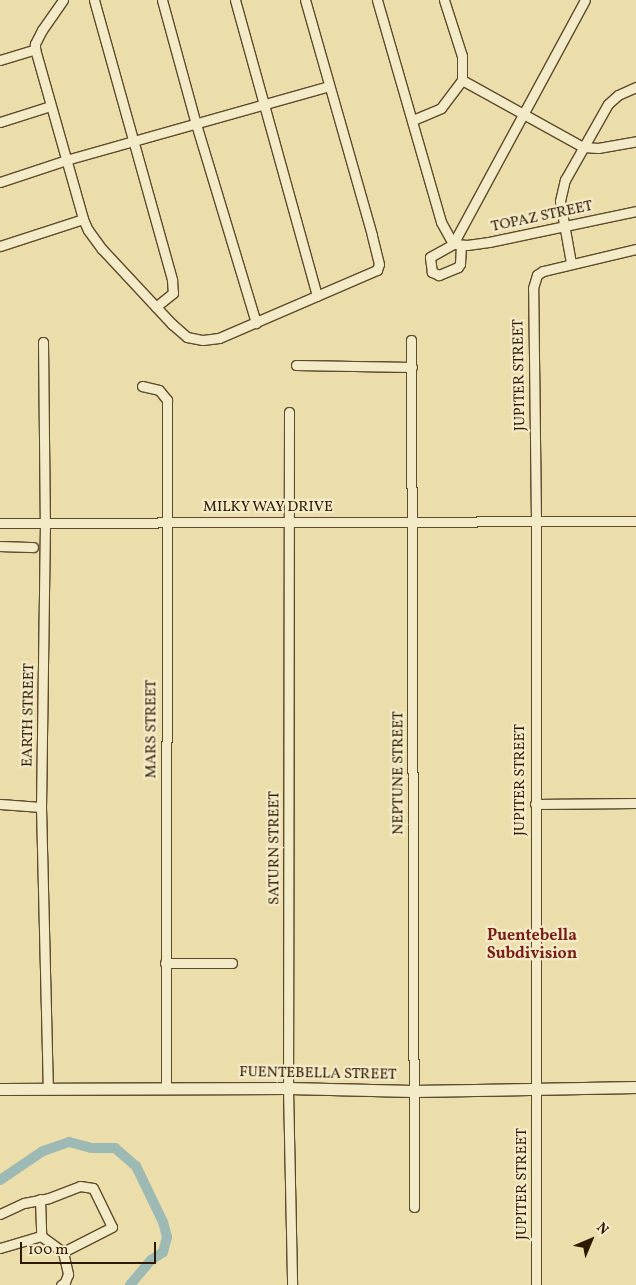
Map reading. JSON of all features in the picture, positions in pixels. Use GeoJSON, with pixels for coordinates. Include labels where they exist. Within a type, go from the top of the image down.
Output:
{"type":"FeatureCollection","features":[{"type":"Feature","properties":{"kind":"street"},"geometry":{"type":"LineString","coordinates":[[63,0],[42,30],[35,44],[35,50],[83,219],[98,245],[156,307],[187,337],[196,340],[219,338],[256,323],[374,273],[379,264],[305,0]]}},
{"type":"Feature","properties":{"kind":"street"},"geometry":{"type":"LineString","coordinates":[[94,0],[172,280],[173,292],[156,307]]}},
{"type":"Feature","properties":{"kind":"street"},"geometry":{"type":"LineString","coordinates":[[162,0],[196,124],[256,323]]}},
{"type":"Feature","properties":{"kind":"street"},"geometry":{"type":"LineString","coordinates":[[236,0],[317,296]]}},
{"type":"Feature","properties":{"kind":"street"},"geometry":{"type":"LineString","coordinates":[[377,0],[441,222],[457,245],[523,115],[585,0]]}},
{"type":"Feature","properties":{"kind":"street"},"geometry":{"type":"LineString","coordinates":[[413,120],[441,108],[462,80],[462,56],[444,0]]}},
{"type":"Feature","properties":{"kind":"street"},"geometry":{"type":"LineString","coordinates":[[0,60],[35,50]]}},
{"type":"Feature","properties":{"kind":"street"},"geometry":{"type":"LineString","coordinates":[[462,80],[583,147],[598,148],[636,141]]}},
{"type":"Feature","properties":{"kind":"street"},"geometry":{"type":"LineString","coordinates":[[0,182],[66,160],[264,106],[329,86]]}},
{"type":"Feature","properties":{"kind":"street"},"geometry":{"type":"LineString","coordinates":[[636,87],[618,95],[608,104],[562,188],[560,201],[571,263],[636,249]]}},
{"type":"Feature","properties":{"kind":"street"},"geometry":{"type":"LineString","coordinates":[[0,122],[50,106]]}},
{"type":"Feature","properties":{"kind":"street","name":"TOPAZ STREET"},"geometry":{"type":"LineString","coordinates":[[457,245],[564,227],[636,211]]}},
{"type":"Feature","properties":{"kind":"street"},"geometry":{"type":"LineString","coordinates":[[0,246],[83,219]]}},
{"type":"Feature","properties":{"kind":"street","name":"JUPITER STREET"},"geometry":{"type":"LineString","coordinates":[[536,1285],[536,520],[533,288],[538,275],[543,270],[571,263]]}},
{"type":"Feature","properties":{"kind":"street","name":"NEPTUNE STREET"},"geometry":{"type":"LineString","coordinates":[[411,340],[414,1207]]}},
{"type":"Feature","properties":{"kind":"street","name":"EARTH STREET"},"geometry":{"type":"LineString","coordinates":[[43,342],[45,522],[41,807],[48,1088]]}},
{"type":"Feature","properties":{"kind":"street"},"geometry":{"type":"LineString","coordinates":[[296,365],[412,367]]}},
{"type":"Feature","properties":{"kind":"street","name":"MARS STREET"},"geometry":{"type":"LineString","coordinates":[[142,386],[159,390],[167,400],[166,1089]]}},
{"type":"Feature","properties":{"kind":"street","name":"SATURN STREET"},"geometry":{"type":"LineString","coordinates":[[289,412],[288,1088],[292,1285]]}},
{"type":"Feature","properties":{"kind":"street","name":"MILKY WAY DRIVE"},"geometry":{"type":"LineString","coordinates":[[0,523],[636,521]]}},
{"type":"Feature","properties":{"kind":"street"},"geometry":{"type":"LineString","coordinates":[[0,546],[33,547]]}},
{"type":"Feature","properties":{"kind":"street"},"geometry":{"type":"LineString","coordinates":[[535,804],[636,803]]}},
{"type":"Feature","properties":{"kind":"street"},"geometry":{"type":"LineString","coordinates":[[0,804],[41,807]]}},
{"type":"Feature","properties":{"kind":"street"},"geometry":{"type":"LineString","coordinates":[[165,962],[232,963]]}},
{"type":"Feature","properties":{"kind":"street","name":"FUENTEBELLA STREET"},"geometry":{"type":"LineString","coordinates":[[0,1089],[288,1088],[413,1091],[636,1088]]}},
{"type":"Feature","properties":{"kind":"street"},"geometry":{"type":"LineString","coordinates":[[0,1214],[24,1203],[61,1194],[80,1186],[88,1186],[96,1191],[112,1224],[110,1229],[63,1252]]}},
{"type":"Feature","properties":{"kind":"street"},"geometry":{"type":"LineString","coordinates":[[40,1200],[40,1236]]}},
{"type":"Feature","properties":{"kind":"street"},"geometry":{"type":"LineString","coordinates":[[0,1248],[40,1236]]}},
{"type":"Feature","properties":{"kind":"street"},"geometry":{"type":"LineString","coordinates":[[40,1236],[63,1252],[68,1274],[65,1282],[61,1285]]}},
{"type":"Feature","properties":{"kind":"waterway"},"geometry":{"type":"LineString","coordinates":[[0,1180],[43,1151],[69,1142],[91,1148],[115,1148],[136,1166],[163,1222],[167,1237],[163,1252],[151,1260],[130,1285]]}},
{"type":"Feature","properties":{"kind":"district","name":"Puentebella Subdivision"},"geometry":{"type":"Point","coordinates":[532,945]}}]}
